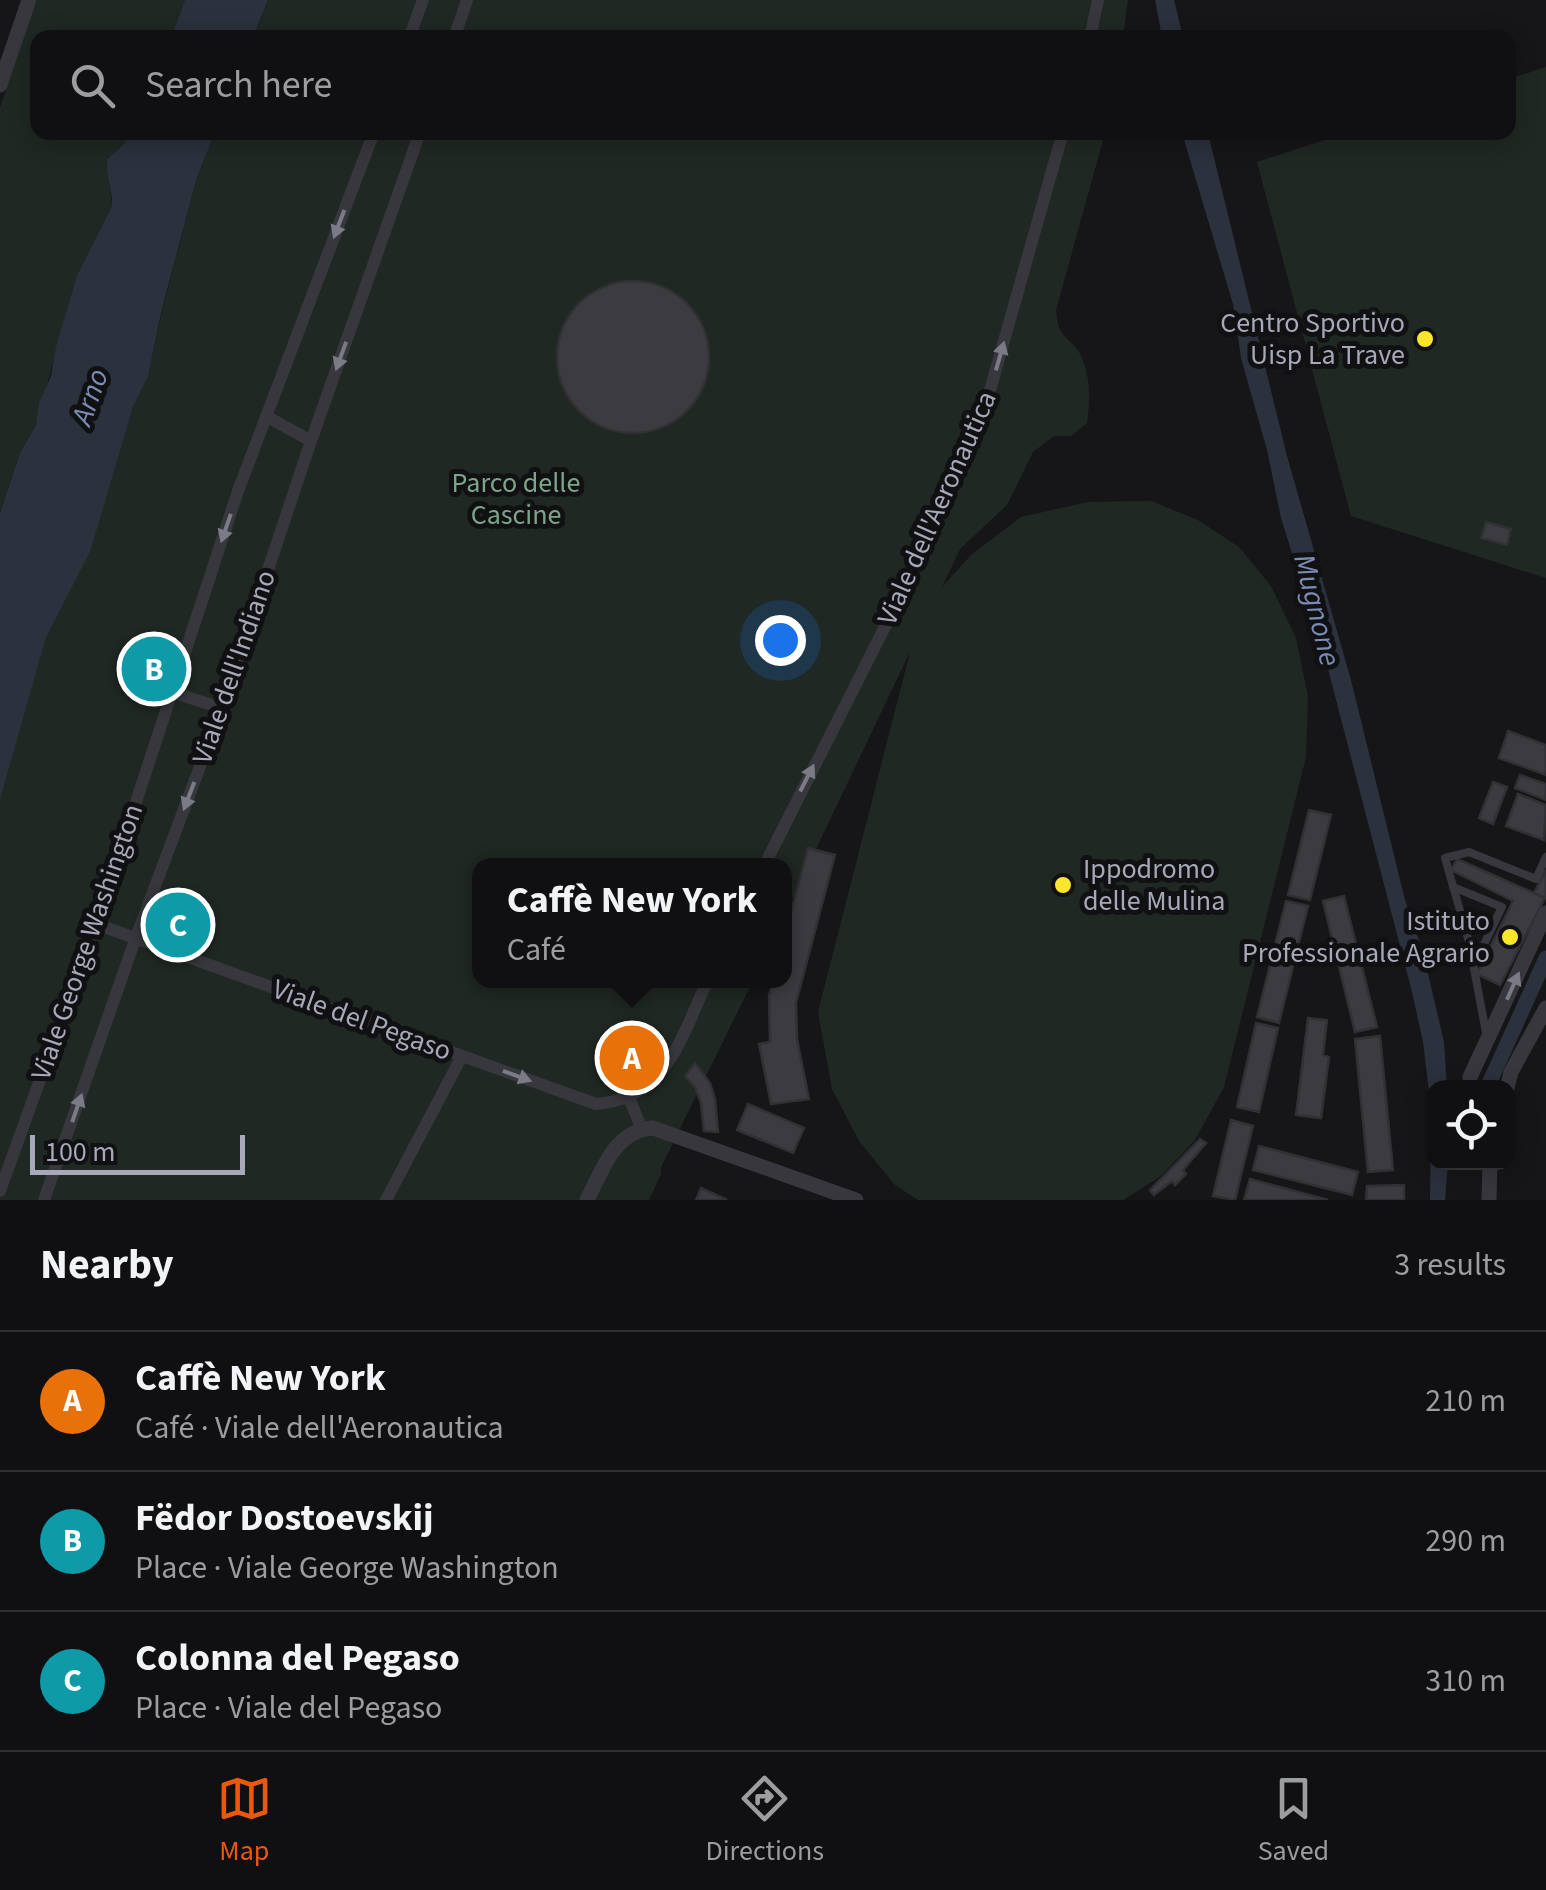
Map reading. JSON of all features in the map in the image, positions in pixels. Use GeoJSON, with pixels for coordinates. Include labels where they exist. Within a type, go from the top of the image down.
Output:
{"type":"FeatureCollection","features":[{"type":"Feature","properties":{"kind":"street"},"geometry":{"type":"LineString","coordinates":[[0,85],[29,0]]}},
{"type":"Feature","properties":{"kind":"street"},"geometry":{"type":"LineString","coordinates":[[412,30],[423,0]]}},
{"type":"Feature","properties":{"kind":"street"},"geometry":{"type":"LineString","coordinates":[[457,30],[467,0]]}},
{"type":"Feature","properties":{"kind":"street"},"geometry":{"type":"LineString","coordinates":[[1092,30],[1098,0]]}},
{"type":"Feature","properties":{"kind":"street","name":"Viale George Washington"},"geometry":{"type":"LineString","coordinates":[[0,1191],[96,924],[266,416],[371,140]]}},
{"type":"Feature","properties":{"kind":"street","name":"Viale dell'Indiano"},"geometry":{"type":"LineString","coordinates":[[44,1200],[222,708],[417,140]]}},
{"type":"Feature","properties":{"kind":"street","name":"Viale dell'Aeronautica"},"geometry":{"type":"LineString","coordinates":[[768,858],[893,611],[984,415],[1061,140]]}},
{"type":"Feature","properties":{"kind":"street"},"geometry":{"type":"LineString","coordinates":[[266,416],[311,440]]}},
{"type":"Feature","properties":{"kind":"street"},"geometry":{"type":"LineString","coordinates":[[171,692],[222,708]]}},
{"type":"Feature","properties":{"kind":"street"},"geometry":{"type":"LineString","coordinates":[[1470,1080],[1546,913]]}},
{"type":"Feature","properties":{"kind":"street","name":"Viale del Pegaso"},"geometry":{"type":"LineString","coordinates":[[96,924],[596,1104],[629,1098]]}},
{"type":"Feature","properties":{"kind":"street"},"geometry":{"type":"LineString","coordinates":[[642,1129],[629,1098],[664,1072],[704,988]]}},
{"type":"Feature","properties":{"kind":"street"},"geometry":{"type":"LineString","coordinates":[[1509,1080],[1546,1008]]}},
{"type":"Feature","properties":{"kind":"street"},"geometry":{"type":"LineString","coordinates":[[386,1200],[462,1056]]}},
{"type":"Feature","properties":{"kind":"street"},"geometry":{"type":"LineString","coordinates":[[587,1200],[616,1146],[642,1129],[658,1128],[856,1200]]}},
{"type":"Feature","properties":{"kind":"street"},"geometry":{"type":"LineString","coordinates":[[1489,1200],[1490,1170]]}},
{"type":"Feature","properties":{"kind":"lane"},"geometry":{"type":"LineString","coordinates":[[1487,1042],[1473,966],[1445,858],[1470,852],[1536,879],[1546,857]]}},
{"type":"Feature","properties":{"kind":"lane"},"geometry":{"type":"LineString","coordinates":[[1453,886],[1502,907],[1473,966]]}},
{"type":"Feature","properties":{"kind":"green space"},"geometry":{"type":"Polygon","coordinates":[[[37,0],[185,0],[174,30],[30,30],[30,140],[126,140],[107,159],[112,206],[77,275],[36,425],[20,453],[0,513],[0,108],[37,0]]]}},
{"type":"Feature","properties":{"kind":"green space"},"geometry":{"type":"Polygon","coordinates":[[[268,0],[1128,0],[1124,30],[256,30],[268,0]]]}},
{"type":"Feature","properties":{"kind":"green space","name":"Centro Sportivo Uisp La Trave"},"geometry":{"type":"Polygon","coordinates":[[[1546,67],[1546,578],[1351,516],[1257,162],[1325,140],[1516,140],[1516,77],[1546,67]]]}},
{"type":"Feature","properties":{"kind":"green space","name":"Parco delle Cascine"},"geometry":{"type":"Polygon","coordinates":[[[212,140],[1103,140],[1056,310],[1063,334],[1085,366],[1089,391],[1087,423],[1071,436],[1054,436],[1033,452],[1007,505],[960,549],[942,587],[972,554],[1021,517],[1088,502],[1151,501],[1198,520],[1239,547],[1271,586],[1296,638],[1308,696],[1306,757],[1224,1087],[1195,1140],[1161,1176],[1123,1200],[918,1200],[895,1185],[859,1141],[832,1089],[818,1012],[910,652],[792,899],[792,858],[472,858],[472,988],[750,988],[661,1167],[649,1200],[0,1200],[0,800],[45,637],[65,597],[133,407],[148,377],[197,177],[212,140]]]}},
{"type":"Feature","properties":{"kind":"water"},"geometry":{"type":"Polygon","coordinates":[[[185,0],[268,0],[256,30],[174,30],[185,0]]]}},
{"type":"Feature","properties":{"kind":"water"},"geometry":{"type":"Polygon","coordinates":[[[1155,0],[1174,0],[1181,30],[1161,30],[1155,0]]]}},
{"type":"Feature","properties":{"kind":"water","name":"Arno"},"geometry":{"type":"Polygon","coordinates":[[[212,140],[197,177],[148,377],[133,407],[90,552],[46,637],[0,800],[0,513],[20,453],[36,425],[77,275],[112,206],[107,159],[125,143],[212,140]]]}},
{"type":"Feature","properties":{"kind":"water","name":"Mugnone"},"geometry":{"type":"Polygon","coordinates":[[[1184,140],[1210,140],[1287,456],[1351,680],[1405,900],[1423,952],[1444,1042],[1447,1080],[1428,1080],[1412,992],[1328,669],[1281,518],[1241,358],[1233,304],[1184,140]]]}},
{"type":"Feature","properties":{"kind":"water"},"geometry":{"type":"Polygon","coordinates":[[[1430,1170],[1447,1170],[1445,1200],[1430,1200],[1430,1170]]]}},
{"type":"Feature","properties":{"kind":"building"},"geometry":{"type":"Polygon","coordinates":[[[633,281],[662,287],[687,303],[703,328],[709,357],[703,386],[687,411],[662,427],[633,433],[604,427],[579,411],[563,386],[557,357],[563,328],[579,303],[604,287],[633,281]]]}},
{"type":"Feature","properties":{"kind":"building"},"geometry":{"type":"Polygon","coordinates":[[[1486,522],[1511,529],[1507,545],[1481,538],[1486,522]]]}},
{"type":"Feature","properties":{"kind":"building"},"geometry":{"type":"Polygon","coordinates":[[[1508,731],[1546,745],[1546,775],[1499,758],[1508,731]]]}},
{"type":"Feature","properties":{"kind":"building"},"geometry":{"type":"Polygon","coordinates":[[[1520,775],[1546,784],[1546,800],[1515,788],[1520,775]]]}},
{"type":"Feature","properties":{"kind":"building"},"geometry":{"type":"Polygon","coordinates":[[[1493,782],[1507,787],[1493,824],[1479,818],[1493,782]]]}},
{"type":"Feature","properties":{"kind":"building"},"geometry":{"type":"Polygon","coordinates":[[[1518,794],[1546,805],[1544,840],[1506,826],[1518,794]]]}},
{"type":"Feature","properties":{"kind":"building"},"geometry":{"type":"Polygon","coordinates":[[[1309,810],[1331,815],[1310,900],[1288,895],[1309,810]]]}},
{"type":"Feature","properties":{"kind":"building"},"geometry":{"type":"Polygon","coordinates":[[[808,848],[835,855],[796,1003],[797,1039],[809,1099],[771,1104],[759,1044],[770,1042],[771,988],[792,988],[792,908],[808,848]]]}},
{"type":"Feature","properties":{"kind":"building","name":"Istituto Professionale Agrario"},"geometry":{"type":"Polygon","coordinates":[[[1457,859],[1545,898],[1500,985],[1477,974],[1513,901],[1451,870],[1457,859]]]}},
{"type":"Feature","properties":{"kind":"building"},"geometry":{"type":"Polygon","coordinates":[[[1546,870],[1546,897],[1545,898],[1534,893],[1546,870]]]}},
{"type":"Feature","properties":{"kind":"building"},"geometry":{"type":"Polygon","coordinates":[[[1344,896],[1377,1027],[1355,1032],[1323,901],[1344,896]]]}},
{"type":"Feature","properties":{"kind":"building"},"geometry":{"type":"Polygon","coordinates":[[[1286,901],[1308,906],[1279,1023],[1257,1017],[1286,901]]]}},
{"type":"Feature","properties":{"kind":"building"},"geometry":{"type":"Polygon","coordinates":[[[1308,1018],[1327,1020],[1323,1055],[1329,1057],[1321,1118],[1296,1115],[1308,1018]]]}},
{"type":"Feature","properties":{"kind":"building"},"geometry":{"type":"Polygon","coordinates":[[[1256,1023],[1278,1028],[1259,1112],[1237,1107],[1256,1023]]]}},
{"type":"Feature","properties":{"kind":"building"},"geometry":{"type":"Polygon","coordinates":[[[1380,1036],[1393,1170],[1368,1172],[1355,1039],[1380,1036]]]}},
{"type":"Feature","properties":{"kind":"building"},"geometry":{"type":"Polygon","coordinates":[[[631,1047],[641,1053],[632,1069],[622,1064],[631,1047]]]}},
{"type":"Feature","properties":{"kind":"building"},"geometry":{"type":"Polygon","coordinates":[[[695,1063],[710,1083],[718,1132],[704,1131],[701,1103],[685,1076],[695,1063]]]}},
{"type":"Feature","properties":{"kind":"building"},"geometry":{"type":"Polygon","coordinates":[[[748,1104],[804,1128],[793,1153],[737,1130],[748,1104]]]}},
{"type":"Feature","properties":{"kind":"building"},"geometry":{"type":"Polygon","coordinates":[[[1231,1120],[1253,1126],[1235,1200],[1213,1196],[1231,1120]]]}},
{"type":"Feature","properties":{"kind":"building"},"geometry":{"type":"Polygon","coordinates":[[[1200,1139],[1206,1143],[1183,1170],[1186,1174],[1175,1185],[1172,1181],[1154,1195],[1150,1190],[1200,1139]]]}},
{"type":"Feature","properties":{"kind":"building"},"geometry":{"type":"Polygon","coordinates":[[[1259,1146],[1358,1172],[1352,1195],[1253,1170],[1259,1146]]]}},
{"type":"Feature","properties":{"kind":"building"},"geometry":{"type":"Polygon","coordinates":[[[1250,1179],[1328,1200],[1244,1200],[1250,1179]]]}},
{"type":"Feature","properties":{"kind":"building"},"geometry":{"type":"Polygon","coordinates":[[[1404,1185],[1404,1200],[1366,1200],[1367,1186],[1404,1185]]]}},
{"type":"Feature","properties":{"kind":"building"},"geometry":{"type":"Polygon","coordinates":[[[701,1188],[727,1200],[696,1200],[701,1188]]]}},
{"type":"Feature","properties":{"kind":"waterway"},"geometry":{"type":"LineString","coordinates":[[1491,1080],[1546,958]]}},
{"type":"Feature","properties":{"kind":"place","name":"Centro Sportivo Uisp La Trave"},"geometry":{"type":"Point","coordinates":[1425,339]}},
{"type":"Feature","properties":{"kind":"place","name":"Fëdor Dostoevskij"},"geometry":{"type":"Point","coordinates":[154,669]}},
{"type":"Feature","properties":{"kind":"place","name":"Ippodromo delle Mulina"},"geometry":{"type":"Point","coordinates":[1063,885]}},
{"type":"Feature","properties":{"kind":"place","name":"Colonna del Pegaso"},"geometry":{"type":"Point","coordinates":[178,925]}},
{"type":"Feature","properties":{"kind":"place","name":"Istituto Professionale Agrario"},"geometry":{"type":"Point","coordinates":[1510,937]}},
{"type":"Feature","properties":{"kind":"place","name":"Caffè New York"},"geometry":{"type":"Point","coordinates":[632,1058]}}]}
